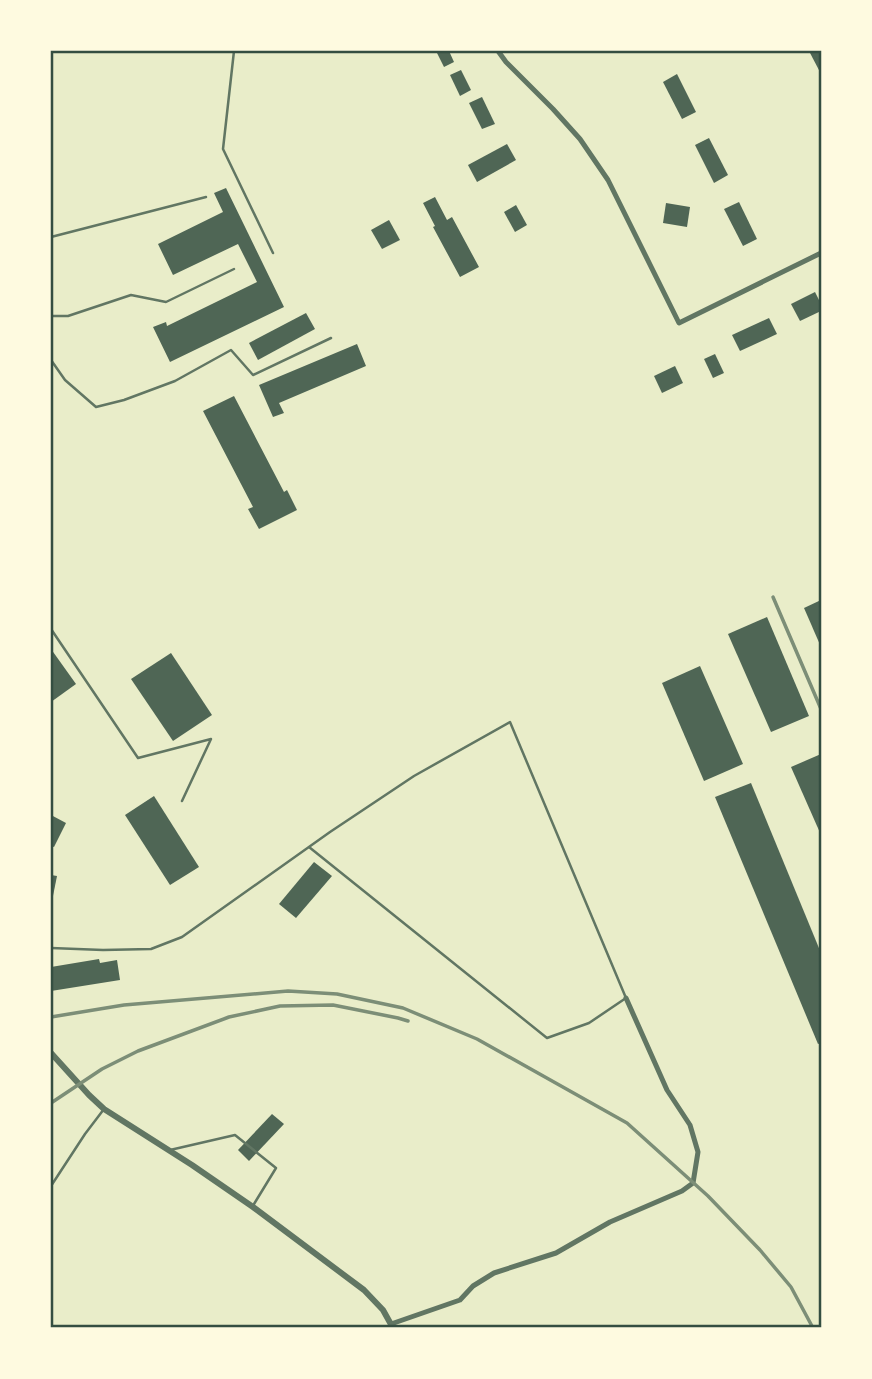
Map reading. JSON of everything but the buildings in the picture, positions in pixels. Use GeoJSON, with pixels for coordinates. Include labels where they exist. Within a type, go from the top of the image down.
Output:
{"type":"FeatureCollection","features":[{"type":"Feature","properties":{"kind":"street"},"geometry":{"type":"LineString","coordinates":[[498,51],[580,139],[608,180],[679,323],[821,253]]}},
{"type":"Feature","properties":{"kind":"street"},"geometry":{"type":"LineString","coordinates":[[51,1053],[104,1109],[253,1207],[364,1290],[383,1310],[392,1326],[460,1300],[473,1286],[494,1273],[556,1253],[610,1222],[682,1191],[693,1183],[698,1152],[690,1125],[667,1090],[626,998]]}},
{"type":"Feature","properties":{"kind":"lane"},"geometry":{"type":"LineString","coordinates":[[234,51],[223,149],[273,253]]}},
{"type":"Feature","properties":{"kind":"lane"},"geometry":{"type":"LineString","coordinates":[[51,237],[206,197]]}},
{"type":"Feature","properties":{"kind":"lane"},"geometry":{"type":"LineString","coordinates":[[51,316],[68,316],[131,295],[166,302],[234,269]]}},
{"type":"Feature","properties":{"kind":"lane"},"geometry":{"type":"LineString","coordinates":[[51,360],[65,380],[96,407],[124,401],[175,381],[231,351],[253,375],[331,338]]}},
{"type":"Feature","properties":{"kind":"lane"},"geometry":{"type":"LineString","coordinates":[[51,629],[138,758],[211,739],[182,801]]}},
{"type":"Feature","properties":{"kind":"lane"},"geometry":{"type":"LineString","coordinates":[[51,948],[151,949],[182,937],[309,847],[414,776],[510,722],[626,998],[589,1023],[547,1038],[309,847]]}},
{"type":"Feature","properties":{"kind":"lane"},"geometry":{"type":"LineString","coordinates":[[51,1186],[104,1109]]}},
{"type":"Feature","properties":{"kind":"lane"},"geometry":{"type":"LineString","coordinates":[[168,1151],[235,1135],[276,1168],[253,1207]]}},
{"type":"Feature","properties":{"kind":"railway"},"geometry":{"type":"LineString","coordinates":[[773,597],[821,709]]}},
{"type":"Feature","properties":{"kind":"railway"},"geometry":{"type":"LineString","coordinates":[[51,1017],[124,1005],[288,991],[337,994],[403,1008],[477,1039],[627,1123],[708,1196],[760,1250],[791,1287],[813,1328]]}},
{"type":"Feature","properties":{"kind":"railway"},"geometry":{"type":"LineString","coordinates":[[51,1103],[102,1069],[138,1051],[229,1017],[280,1006],[333,1005],[408,1021]]}}]}
